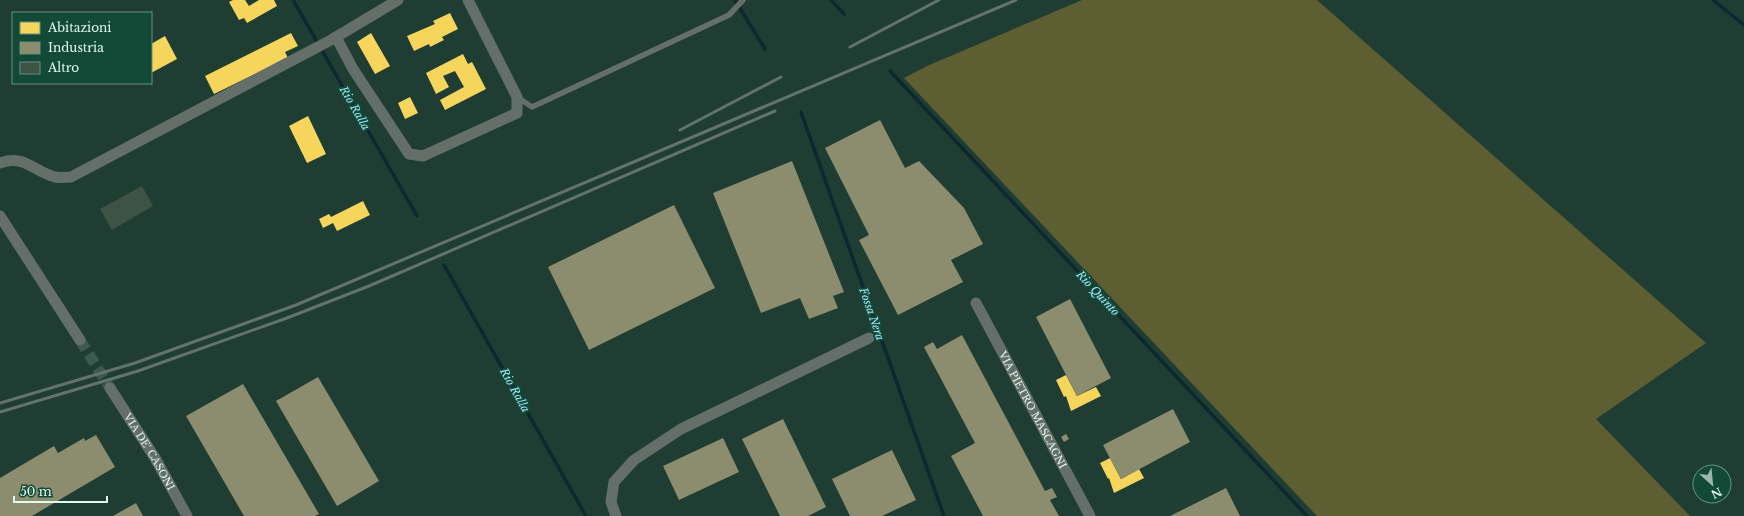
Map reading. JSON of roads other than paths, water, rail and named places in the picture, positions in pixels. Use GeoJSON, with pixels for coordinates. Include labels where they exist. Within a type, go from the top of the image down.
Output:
{"type":"FeatureCollection","features":[{"type":"Feature","properties":{"kind":"street"},"geometry":{"type":"LineString","coordinates":[[0,163],[6,161],[22,161],[55,178],[71,177],[312,50],[398,0]]}},
{"type":"Feature","properties":{"kind":"street"},"geometry":{"type":"LineString","coordinates":[[333,38],[409,154],[424,156],[517,113],[517,97],[468,0]]}},
{"type":"Feature","properties":{"kind":"street"},"geometry":{"type":"LineString","coordinates":[[0,216],[80,340]]}},
{"type":"Feature","properties":{"kind":"street","name":"VIA PIETRO MASCAGNI"},"geometry":{"type":"LineString","coordinates":[[976,303],[1090,516]]}},
{"type":"Feature","properties":{"kind":"street"},"geometry":{"type":"LineString","coordinates":[[616,516],[611,502],[614,482],[634,460],[681,429],[869,338]]}},
{"type":"Feature","properties":{"kind":"street","name":"VIA DE' CASONI"},"geometry":{"type":"LineString","coordinates":[[110,388],[155,458],[187,516]]}},
{"type":"Feature","properties":{"kind":"lane"},"geometry":{"type":"LineString","coordinates":[[517,97],[532,107],[728,15],[743,0]]}},
{"type":"Feature","properties":{"kind":"waterway","name":"Rio Ralla"},"geometry":{"type":"LineString","coordinates":[[293,0],[417,216]]}},
{"type":"Feature","properties":{"kind":"waterway","name":"Fossa Nera"},"geometry":{"type":"LineString","coordinates":[[735,0],[765,49]]}},
{"type":"Feature","properties":{"kind":"waterway","name":"Rio Quinto"},"geometry":{"type":"LineString","coordinates":[[831,0],[844,14]]}},
{"type":"Feature","properties":{"kind":"waterway"},"geometry":{"type":"LineString","coordinates":[[1713,0],[1744,25]]}},
{"type":"Feature","properties":{"kind":"waterway","name":"Rio Quinto"},"geometry":{"type":"LineString","coordinates":[[890,71],[1307,516]]}},
{"type":"Feature","properties":{"kind":"waterway","name":"Fossa Nera"},"geometry":{"type":"LineString","coordinates":[[801,112],[944,516]]}},
{"type":"Feature","properties":{"kind":"waterway","name":"Rio Ralla"},"geometry":{"type":"LineString","coordinates":[[444,265],[586,516]]}},
{"type":"Feature","properties":{"kind":"tunnel"},"geometry":{"type":"LineString","coordinates":[[80,340],[110,388]]}},
{"type":"Feature","properties":{"kind":"railway"},"geometry":{"type":"LineString","coordinates":[[850,47],[939,0]]}},
{"type":"Feature","properties":{"kind":"railway"},"geometry":{"type":"LineString","coordinates":[[0,403],[135,363],[296,305],[1016,0]]}},
{"type":"Feature","properties":{"kind":"railway"},"geometry":{"type":"LineString","coordinates":[[680,130],[781,77]]}},
{"type":"Feature","properties":{"kind":"railway"},"geometry":{"type":"LineString","coordinates":[[0,412],[138,371],[287,318],[369,286],[775,111]]}}]}
